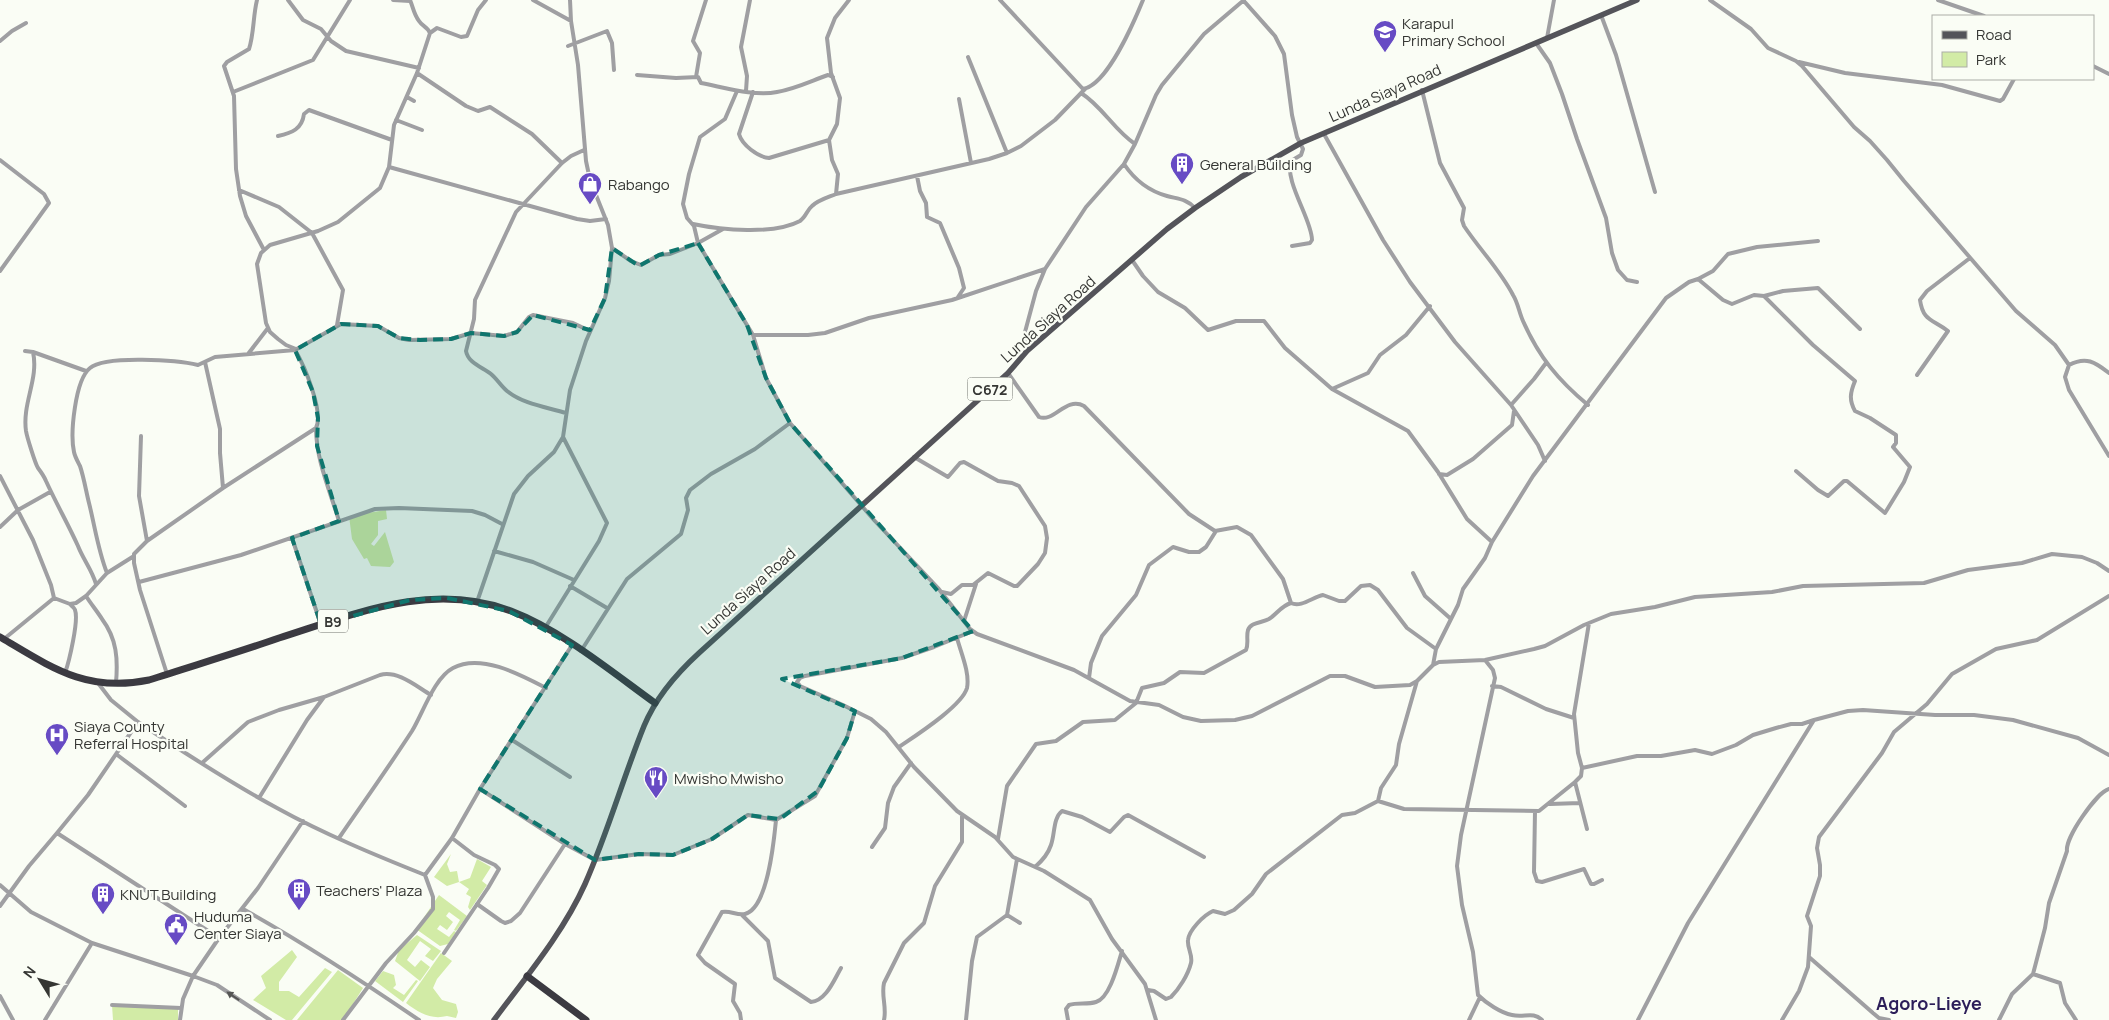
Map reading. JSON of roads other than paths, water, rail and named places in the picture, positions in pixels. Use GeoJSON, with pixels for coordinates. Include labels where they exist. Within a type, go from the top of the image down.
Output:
{"type":"FeatureCollection","features":[{"type":"Feature","properties":{"kind":"highway","name":"B9"},"geometry":{"type":"LineString","coordinates":[[2,638],[65,673],[82,680],[116,684],[140,682],[370,609],[410,600],[446,598],[477,602],[510,611],[545,628],[582,651],[655,702]]}},
{"type":"Feature","properties":{"kind":"highway"},"geometry":{"type":"LineString","coordinates":[[527,976],[586,1020]]}},
{"type":"Feature","properties":{"kind":"main road","name":"Lunda Siaya Road"},"geometry":{"type":"LineString","coordinates":[[527,976],[569,913],[595,860],[638,740],[655,702],[691,660],[1008,373],[1028,352],[1132,260],[1195,208],[1241,177],[1301,144],[1422,90],[1637,0]]}},
{"type":"Feature","properties":{"kind":"main road","name":"C672"},"geometry":{"type":"LineString","coordinates":[[494,1020],[527,976]]}},
{"type":"Feature","properties":{"kind":"street"},"geometry":{"type":"LineString","coordinates":[[257,0],[252,20],[252,39],[249,49],[226,62],[224,66],[233,92],[236,168],[239,190],[246,216],[264,250]]}},
{"type":"Feature","properties":{"kind":"street"},"geometry":{"type":"LineString","coordinates":[[288,0],[302,20],[322,29],[339,47],[352,54],[418,71],[466,106],[478,111],[490,107],[532,134],[562,163]]}},
{"type":"Feature","properties":{"kind":"street"},"geometry":{"type":"LineString","coordinates":[[233,92],[313,60],[350,0]]}},
{"type":"Feature","properties":{"kind":"street"},"geometry":{"type":"LineString","coordinates":[[393,0],[410,0],[416,17],[430,30],[430,33]]}},
{"type":"Feature","properties":{"kind":"street"},"geometry":{"type":"LineString","coordinates":[[339,521],[316,446],[318,418],[312,392],[296,350],[286,345],[268,328],[257,269],[258,260],[264,250],[270,245],[312,233],[338,222],[377,192],[389,167],[396,120],[418,71],[430,33],[436,28],[460,37],[467,36],[478,10],[486,0]]}},
{"type":"Feature","properties":{"kind":"street"},"geometry":{"type":"LineString","coordinates":[[533,0],[571,21]]}},
{"type":"Feature","properties":{"kind":"street"},"geometry":{"type":"LineString","coordinates":[[477,602],[510,502],[519,486],[554,452],[563,437],[570,390],[590,331],[605,298],[609,281],[612,248],[606,219],[590,180],[584,150],[570,0]]}},
{"type":"Feature","properties":{"kind":"street"},"geometry":{"type":"LineString","coordinates":[[706,0],[693,41],[700,53],[696,77],[701,83],[737,91],[778,92],[833,76]]}},
{"type":"Feature","properties":{"kind":"street"},"geometry":{"type":"LineString","coordinates":[[746,91],[747,76],[741,47],[750,0]]}},
{"type":"Feature","properties":{"kind":"street"},"geometry":{"type":"LineString","coordinates":[[836,194],[838,174],[832,160],[829,140],[837,124],[840,98],[828,55],[828,32],[835,18],[849,0]]}},
{"type":"Feature","properties":{"kind":"street"},"geometry":{"type":"LineString","coordinates":[[1000,0],[1085,89]]}},
{"type":"Feature","properties":{"kind":"street"},"geometry":{"type":"LineString","coordinates":[[693,224],[723,229],[760,230],[798,222],[805,217],[814,204],[836,194],[1007,153],[1038,134],[1055,120],[1085,89],[1097,82],[1116,55],[1130,30],[1143,0]]}},
{"type":"Feature","properties":{"kind":"street"},"geometry":{"type":"LineString","coordinates":[[1028,352],[1025,332],[1036,291],[1045,269],[1086,208],[1124,164],[1162,85],[1204,34],[1243,0],[1274,36],[1284,54],[1291,109],[1297,137],[1303,149],[1303,153],[1291,160],[1290,166],[1299,203],[1312,237],[1310,243],[1292,246]]}},
{"type":"Feature","properties":{"kind":"street"},"geometry":{"type":"LineString","coordinates":[[1547,38],[1554,0]]}},
{"type":"Feature","properties":{"kind":"street"},"geometry":{"type":"LineString","coordinates":[[1710,0],[1751,29],[1768,48],[1796,61],[1845,74],[1942,85],[2000,101],[2013,80]]}},
{"type":"Feature","properties":{"kind":"street"},"geometry":{"type":"LineString","coordinates":[[1938,0],[1981,15]]}},
{"type":"Feature","properties":{"kind":"street"},"geometry":{"type":"LineString","coordinates":[[1602,15],[1616,55],[1655,192]]}},
{"type":"Feature","properties":{"kind":"street"},"geometry":{"type":"LineString","coordinates":[[0,41],[26,23]]}},
{"type":"Feature","properties":{"kind":"street"},"geometry":{"type":"LineString","coordinates":[[568,46],[607,31],[612,43],[614,70]]}},
{"type":"Feature","properties":{"kind":"street"},"geometry":{"type":"LineString","coordinates":[[1536,43],[1550,63],[1562,94],[1606,218],[1612,253],[1618,270],[1627,280],[1638,282]]}},
{"type":"Feature","properties":{"kind":"street"},"geometry":{"type":"LineString","coordinates":[[968,57],[1007,153]]}},
{"type":"Feature","properties":{"kind":"street"},"geometry":{"type":"LineString","coordinates":[[1796,61],[1854,127],[1870,140],[2016,311],[2066,358],[2069,365],[2065,377],[2069,390],[2109,456]]}},
{"type":"Feature","properties":{"kind":"street"},"geometry":{"type":"LineString","coordinates":[[2094,66],[2109,74]]}},
{"type":"Feature","properties":{"kind":"street"},"geometry":{"type":"LineString","coordinates":[[637,75],[676,78],[696,77]]}},
{"type":"Feature","properties":{"kind":"street"},"geometry":{"type":"LineString","coordinates":[[1422,90],[1440,163],[1464,208],[1462,220],[1464,226],[1497,269],[1514,296],[1523,321],[1546,363],[1564,385],[1588,405]]}},
{"type":"Feature","properties":{"kind":"street"},"geometry":{"type":"LineString","coordinates":[[737,91],[725,119],[705,132],[696,144],[683,204],[687,218],[693,224],[698,244],[736,303],[753,336],[764,372],[790,423],[861,506],[940,591],[972,631],[1054,662],[1089,678],[1130,701],[1159,705],[1182,717],[1194,720],[1235,720],[1263,712],[1330,676],[1345,676],[1369,686],[1380,688],[1405,686],[1417,681],[1433,665],[1441,662]]}},
{"type":"Feature","properties":{"kind":"street"},"geometry":{"type":"LineString","coordinates":[[753,92],[738,134],[748,146],[763,157],[773,157],[829,140]]}},
{"type":"Feature","properties":{"kind":"street"},"geometry":{"type":"LineString","coordinates":[[1081,93],[1091,100],[1135,144]]}},
{"type":"Feature","properties":{"kind":"street"},"geometry":{"type":"LineString","coordinates":[[407,97],[414,101]]}},
{"type":"Feature","properties":{"kind":"street"},"geometry":{"type":"LineString","coordinates":[[959,99],[971,163]]}},
{"type":"Feature","properties":{"kind":"street"},"geometry":{"type":"LineString","coordinates":[[278,136],[299,129],[304,114],[309,110],[392,140]]}},
{"type":"Feature","properties":{"kind":"street"},"geometry":{"type":"LineString","coordinates":[[396,120],[422,130]]}},
{"type":"Feature","properties":{"kind":"street"},"geometry":{"type":"LineString","coordinates":[[1324,134],[1383,240],[1410,282],[1430,306],[1455,342],[1512,406],[1538,445],[1545,461]]}},
{"type":"Feature","properties":{"kind":"street"},"geometry":{"type":"LineString","coordinates":[[566,413],[527,402],[508,392],[491,374],[467,355],[466,347],[471,333],[477,294],[516,212],[562,163],[584,150]]}},
{"type":"Feature","properties":{"kind":"street"},"geometry":{"type":"LineString","coordinates":[[0,160],[44,194],[50,203],[0,271]]}},
{"type":"Feature","properties":{"kind":"street"},"geometry":{"type":"LineString","coordinates":[[1124,164],[1135,178],[1146,187],[1161,194],[1188,201],[1195,208]]}},
{"type":"Feature","properties":{"kind":"street"},"geometry":{"type":"LineString","coordinates":[[389,167],[584,221],[606,219]]}},
{"type":"Feature","properties":{"kind":"street"},"geometry":{"type":"LineString","coordinates":[[917,176],[920,191],[926,202],[927,217],[940,223],[962,281],[962,293],[952,300]]}},
{"type":"Feature","properties":{"kind":"street"},"geometry":{"type":"LineString","coordinates":[[239,190],[279,207],[312,233],[343,290],[337,325]]}},
{"type":"Feature","properties":{"kind":"street"},"geometry":{"type":"LineString","coordinates":[[612,248],[638,265],[659,255],[670,254],[698,244],[723,229]]}},
{"type":"Feature","properties":{"kind":"street"},"geometry":{"type":"LineString","coordinates":[[1433,665],[1436,649],[1463,589],[1485,558],[1492,542],[1506,523],[1526,487],[1588,405],[1633,341],[1655,316],[1666,298],[1683,285],[1713,270],[1728,254],[1757,246],[1818,241]]}},
{"type":"Feature","properties":{"kind":"street"},"geometry":{"type":"LineString","coordinates":[[1917,375],[1948,331],[1925,315],[1921,310],[1920,300],[1927,291],[1970,258]]}},
{"type":"Feature","properties":{"kind":"street"},"geometry":{"type":"LineString","coordinates":[[1132,260],[1143,276],[1158,292],[1185,308],[1206,329],[1212,329],[1236,321],[1264,321],[1285,348],[1332,389],[1358,405],[1406,429],[1439,474],[1467,519],[1492,542]]}},
{"type":"Feature","properties":{"kind":"street"},"geometry":{"type":"LineString","coordinates":[[753,336],[808,335],[825,332],[882,314],[952,300],[1045,269]]}},
{"type":"Feature","properties":{"kind":"street"},"geometry":{"type":"LineString","coordinates":[[1698,279],[1722,300],[1730,304],[1738,303],[1754,295],[1764,296],[1787,290],[1818,288],[1860,329]]}},
{"type":"Feature","properties":{"kind":"street"},"geometry":{"type":"LineString","coordinates":[[1764,296],[1812,345],[1855,381],[1851,390],[1850,401],[1855,411],[1870,418],[1896,435],[1896,443],[1893,447],[1910,467],[1904,482],[1885,513],[1847,481],[1844,481],[1828,496],[1796,471]]}},
{"type":"Feature","properties":{"kind":"street"},"geometry":{"type":"LineString","coordinates":[[1332,389],[1368,373],[1380,355],[1406,335],[1430,306]]}},
{"type":"Feature","properties":{"kind":"street"},"geometry":{"type":"LineString","coordinates":[[106,574],[97,547],[89,502],[80,467],[74,453],[73,442],[75,406],[86,371],[98,363],[158,360],[188,361],[198,365],[208,359],[296,350],[337,325],[378,326],[399,338],[415,340],[451,339],[471,333],[504,336],[517,332],[529,317],[533,315],[573,323],[590,331]]}},
{"type":"Feature","properties":{"kind":"street"},"geometry":{"type":"LineString","coordinates":[[247,355],[268,328]]}},
{"type":"Feature","properties":{"kind":"street"},"geometry":{"type":"LineString","coordinates":[[25,351],[33,352],[86,371]]}},
{"type":"Feature","properties":{"kind":"street"},"geometry":{"type":"LineString","coordinates":[[33,352],[36,369],[28,397],[26,432],[37,466],[47,481],[50,492],[67,522],[78,547],[85,556],[96,584]]}},
{"type":"Feature","properties":{"kind":"street"},"geometry":{"type":"LineString","coordinates":[[2069,365],[2078,361],[2090,360],[2109,372]]}},
{"type":"Feature","properties":{"kind":"street"},"geometry":{"type":"LineString","coordinates":[[205,362],[220,429],[223,488]]}},
{"type":"Feature","properties":{"kind":"street"},"geometry":{"type":"LineString","coordinates":[[1439,474],[1447,475],[1462,467],[1506,432],[1514,420],[1512,406],[1546,363]]}},
{"type":"Feature","properties":{"kind":"street"},"geometry":{"type":"LineString","coordinates":[[1008,373],[1042,418],[1047,418],[1070,404],[1080,404],[1088,409],[1189,514],[1217,531],[1237,527],[1251,535],[1283,579],[1291,603],[1296,606],[1323,595],[1345,601],[1361,586],[1370,585],[1378,590],[1407,628],[1436,649]]}},
{"type":"Feature","properties":{"kind":"street"},"geometry":{"type":"LineString","coordinates":[[1368,373],[1371,377]]}},
{"type":"Feature","properties":{"kind":"street"},"geometry":{"type":"LineString","coordinates":[[582,651],[607,608],[631,575],[681,534],[688,510],[686,498],[692,488],[722,467],[760,446],[790,423]]}},
{"type":"Feature","properties":{"kind":"street"},"geometry":{"type":"LineString","coordinates":[[70,604],[86,596],[106,574],[134,556],[147,541],[223,488],[316,428]]}},
{"type":"Feature","properties":{"kind":"street"},"geometry":{"type":"LineString","coordinates":[[141,436],[139,496],[147,541]]}},
{"type":"Feature","properties":{"kind":"street"},"geometry":{"type":"LineString","coordinates":[[545,628],[599,541],[607,523],[563,437]]}},
{"type":"Feature","properties":{"kind":"street"},"geometry":{"type":"LineString","coordinates":[[914,457],[948,477],[951,476],[960,463],[964,462],[998,481],[1016,484],[1023,490],[1045,526],[1047,538],[1045,553],[1018,586],[1014,586],[988,573],[974,586],[962,585],[950,594],[940,591]]}},
{"type":"Feature","properties":{"kind":"street"},"geometry":{"type":"LineString","coordinates":[[0,476],[1,484],[18,510],[33,540],[54,598]]}},
{"type":"Feature","properties":{"kind":"street"},"geometry":{"type":"LineString","coordinates":[[0,527],[18,510],[50,492]]}},
{"type":"Feature","properties":{"kind":"street"},"geometry":{"type":"LineString","coordinates":[[139,582],[241,555],[375,509],[399,508],[480,512],[502,524]]}},
{"type":"Feature","properties":{"kind":"street"},"geometry":{"type":"LineString","coordinates":[[1089,678],[1091,663],[1101,638],[1136,595],[1149,565],[1173,547],[1189,552],[1199,552],[1206,547],[1217,531]]}},
{"type":"Feature","properties":{"kind":"street"},"geometry":{"type":"LineString","coordinates":[[292,538],[321,625]]}},
{"type":"Feature","properties":{"kind":"street"},"geometry":{"type":"LineString","coordinates":[[494,551],[533,562],[574,580]]}},
{"type":"Feature","properties":{"kind":"street"},"geometry":{"type":"LineString","coordinates":[[1434,657],[1436,662],[1485,660],[1545,646],[1589,623],[1619,612],[1655,607],[1680,599],[1772,592],[1803,586],[1924,583],[1968,570],[2013,565],[2052,554],[2082,557],[2097,563],[2109,571]]}},
{"type":"Feature","properties":{"kind":"street"},"geometry":{"type":"LineString","coordinates":[[134,556],[139,582],[167,674]]}},
{"type":"Feature","properties":{"kind":"street"},"geometry":{"type":"LineString","coordinates":[[1413,572],[1425,596],[1451,619]]}},
{"type":"Feature","properties":{"kind":"street"},"geometry":{"type":"LineString","coordinates":[[964,621],[976,584]]}},
{"type":"Feature","properties":{"kind":"street"},"geometry":{"type":"LineString","coordinates":[[570,586],[607,608]]}},
{"type":"Feature","properties":{"kind":"street"},"geometry":{"type":"LineString","coordinates":[[86,596],[107,626],[115,644],[117,653],[116,684]]}},
{"type":"Feature","properties":{"kind":"street"},"geometry":{"type":"LineString","coordinates":[[1782,1020],[1799,991],[1808,967],[1811,926],[1807,916],[1820,876],[1817,848],[1819,837],[1882,753],[1894,732],[1927,704],[1952,674],[1961,668],[1996,649],[2037,640],[2109,596]]}},
{"type":"Feature","properties":{"kind":"street"},"geometry":{"type":"LineString","coordinates":[[54,598],[70,604],[75,609],[76,621],[65,673]]}},
{"type":"Feature","properties":{"kind":"street"},"geometry":{"type":"LineString","coordinates":[[2,638],[54,598]]}},
{"type":"Feature","properties":{"kind":"street"},"geometry":{"type":"LineString","coordinates":[[998,839],[1008,786],[1033,746],[1038,743],[1058,740],[1083,722],[1112,722],[1136,702],[1140,690],[1144,687],[1162,684],[1180,672],[1204,673],[1246,650],[1248,645],[1248,629],[1267,620],[1291,603]]}},
{"type":"Feature","properties":{"kind":"street"},"geometry":{"type":"LineString","coordinates":[[1148,990],[1154,991],[1166,999],[1173,996],[1191,963],[1188,943],[1190,935],[1210,912],[1214,910],[1225,914],[1231,913],[1252,894],[1266,874],[1339,816],[1355,813],[1378,801],[1404,809],[1467,811],[1539,811],[1550,804],[1581,776],[1582,768],[1574,718],[1589,623]]}},
{"type":"Feature","properties":{"kind":"street"},"geometry":{"type":"LineString","coordinates":[[972,631],[902,658],[816,673],[797,680],[797,684],[878,724],[911,763],[962,815],[998,839],[1017,859],[1090,900],[1108,932],[1148,990],[1151,1009],[1156,1020]]}},
{"type":"Feature","properties":{"kind":"street"},"geometry":{"type":"LineString","coordinates":[[899,747],[951,710],[965,693],[967,677],[958,638]]}},
{"type":"Feature","properties":{"kind":"street"},"geometry":{"type":"LineString","coordinates":[[425,875],[452,838],[480,789],[572,645]]}},
{"type":"Feature","properties":{"kind":"street"},"geometry":{"type":"LineString","coordinates":[[1468,1020],[1480,997],[1472,945],[1457,876],[1458,854],[1495,678],[1493,670],[1485,660]]}},
{"type":"Feature","properties":{"kind":"street"},"geometry":{"type":"LineString","coordinates":[[339,838],[407,738],[442,676],[448,671],[454,667],[468,664],[499,667],[546,688]]}},
{"type":"Feature","properties":{"kind":"street"},"geometry":{"type":"LineString","coordinates":[[202,763],[235,731],[248,722],[324,697],[384,674],[401,678],[431,695]]}},
{"type":"Feature","properties":{"kind":"street"},"geometry":{"type":"LineString","coordinates":[[1378,801],[1381,788],[1396,765],[1398,744],[1417,681]]}},
{"type":"Feature","properties":{"kind":"street"},"geometry":{"type":"LineString","coordinates":[[98,683],[111,700],[138,722],[259,798],[339,838],[425,875],[433,897],[434,909],[367,986],[344,1020]]}},
{"type":"Feature","properties":{"kind":"street"},"geometry":{"type":"LineString","coordinates":[[1492,686],[1501,687],[1546,709],[1574,718]]}},
{"type":"Feature","properties":{"kind":"street"},"geometry":{"type":"LineString","coordinates":[[259,798],[307,720],[324,697]]}},
{"type":"Feature","properties":{"kind":"street"},"geometry":{"type":"LineString","coordinates":[[1582,768],[1637,756],[1661,756],[1695,750],[1712,754],[1736,745],[1753,735],[1785,725],[1802,724],[1852,710],[1974,715],[2020,721],[2078,738],[2109,756]]}},
{"type":"Feature","properties":{"kind":"street"},"geometry":{"type":"LineString","coordinates":[[480,789],[565,844],[595,860],[639,854],[673,855],[712,839],[748,815],[776,820],[815,796],[844,744],[855,711]]}},
{"type":"Feature","properties":{"kind":"street"},"geometry":{"type":"LineString","coordinates":[[1638,1020],[1688,923],[1814,720]]}},
{"type":"Feature","properties":{"kind":"street"},"geometry":{"type":"LineString","coordinates":[[0,906],[57,833],[77,811],[138,722]]}},
{"type":"Feature","properties":{"kind":"street"},"geometry":{"type":"LineString","coordinates":[[512,740],[570,777]]}},
{"type":"Feature","properties":{"kind":"street"},"geometry":{"type":"LineString","coordinates":[[116,754],[168,791],[185,806]]}},
{"type":"Feature","properties":{"kind":"street"},"geometry":{"type":"LineString","coordinates":[[872,847],[884,828],[888,803],[894,788],[911,763]]}},
{"type":"Feature","properties":{"kind":"street"},"geometry":{"type":"LineString","coordinates":[[1575,782],[1587,829]]}},
{"type":"Feature","properties":{"kind":"street"},"geometry":{"type":"LineString","coordinates":[[1999,1020],[2012,994],[2033,974],[2045,928],[2049,903],[2067,852],[2066,845],[2097,798],[2109,789]]}},
{"type":"Feature","properties":{"kind":"street"},"geometry":{"type":"LineString","coordinates":[[1550,804],[1580,803]]}},
{"type":"Feature","properties":{"kind":"street"},"geometry":{"type":"LineString","coordinates":[[1035,868],[1051,846],[1057,817],[1062,811],[1082,817],[1110,832],[1128,815],[1204,857]]}},
{"type":"Feature","properties":{"kind":"street"},"geometry":{"type":"LineString","coordinates":[[1535,811],[1534,872],[1537,881],[1542,882],[1584,869],[1590,884],[1602,880]]}},
{"type":"Feature","properties":{"kind":"street"},"geometry":{"type":"LineString","coordinates":[[884,1020],[886,1010],[882,990],[884,983],[904,943],[924,923],[934,886],[962,842],[962,815]]}},
{"type":"Feature","properties":{"kind":"street"},"geometry":{"type":"LineString","coordinates":[[742,915],[756,906],[763,889],[769,869],[776,820]]}},
{"type":"Feature","properties":{"kind":"street"},"geometry":{"type":"LineString","coordinates":[[180,1020],[181,1008],[193,976],[219,938],[243,909],[303,821]]}},
{"type":"Feature","properties":{"kind":"street"},"geometry":{"type":"LineString","coordinates":[[57,833],[219,938]]}},
{"type":"Feature","properties":{"kind":"street"},"geometry":{"type":"LineString","coordinates":[[444,953],[499,869],[495,864],[474,855],[452,838]]}},
{"type":"Feature","properties":{"kind":"street"},"geometry":{"type":"LineString","coordinates":[[477,904],[501,921],[509,923],[520,913],[565,844]]}},
{"type":"Feature","properties":{"kind":"street"},"geometry":{"type":"LineString","coordinates":[[966,1020],[972,961],[978,937],[1007,915],[1017,859]]}},
{"type":"Feature","properties":{"kind":"street"},"geometry":{"type":"LineString","coordinates":[[0,884],[39,918],[92,943],[217,985],[270,1020]]}},
{"type":"Feature","properties":{"kind":"street"},"geometry":{"type":"LineString","coordinates":[[243,909],[318,952],[419,1020]]}},
{"type":"Feature","properties":{"kind":"street"},"geometry":{"type":"LineString","coordinates":[[741,1020],[740,1013],[733,1001],[735,984],[705,964],[698,955],[722,912],[728,910],[742,915],[768,941],[776,978],[810,1002],[817,1002],[822,998],[841,968]]}},
{"type":"Feature","properties":{"kind":"street"},"geometry":{"type":"LineString","coordinates":[[1007,915],[1020,923]]}},
{"type":"Feature","properties":{"kind":"street"},"geometry":{"type":"LineString","coordinates":[[45,1020],[92,943]]}},
{"type":"Feature","properties":{"kind":"street"},"geometry":{"type":"LineString","coordinates":[[1068,1020],[1066,1010],[1069,1005],[1094,1003],[1104,998],[1122,951]]}},
{"type":"Feature","properties":{"kind":"street"},"geometry":{"type":"LineString","coordinates":[[1808,955],[1811,960],[1873,1013],[1880,1018],[1889,1020]]}},
{"type":"Feature","properties":{"kind":"street"},"geometry":{"type":"LineString","coordinates":[[2033,974],[2060,983],[2065,1003],[2076,1020]]}},
{"type":"Feature","properties":{"kind":"street"},"geometry":{"type":"LineString","coordinates":[[0,996],[12,1020]]}},
{"type":"Feature","properties":{"kind":"street"},"geometry":{"type":"LineString","coordinates":[[1480,997],[1496,1008],[1510,1014],[1535,1015],[1542,1020]]}},
{"type":"Feature","properties":{"kind":"street"},"geometry":{"type":"LineString","coordinates":[[112,1005],[181,1008]]}},
{"type":"Feature","properties":{"kind":"place","name":"Karapul Primary School"},"geometry":{"type":"Point","coordinates":[1385,53]}},
{"type":"Feature","properties":{"kind":"place","name":"General Building"},"geometry":{"type":"Point","coordinates":[1182,185]}},
{"type":"Feature","properties":{"kind":"place","name":"Rabango"},"geometry":{"type":"Point","coordinates":[590,205]}},
{"type":"Feature","properties":{"kind":"place","name":"Siaya County Referral Hospital"},"geometry":{"type":"Point","coordinates":[57,756]}},
{"type":"Feature","properties":{"kind":"place","name":"Mwisho Mwisho"},"geometry":{"type":"Point","coordinates":[656,799]}},
{"type":"Feature","properties":{"kind":"place","name":"Teachers' Plaza"},"geometry":{"type":"Point","coordinates":[299,911]}},
{"type":"Feature","properties":{"kind":"place","name":"KNUT Building"},"geometry":{"type":"Point","coordinates":[103,915]}},
{"type":"Feature","properties":{"kind":"place","name":"Huduma Center Siaya"},"geometry":{"type":"Point","coordinates":[176,946]}},
{"type":"Feature","properties":{"kind":"district","name":"Agoro-Lieye"},"geometry":{"type":"Point","coordinates":[1929,1003]}}]}
